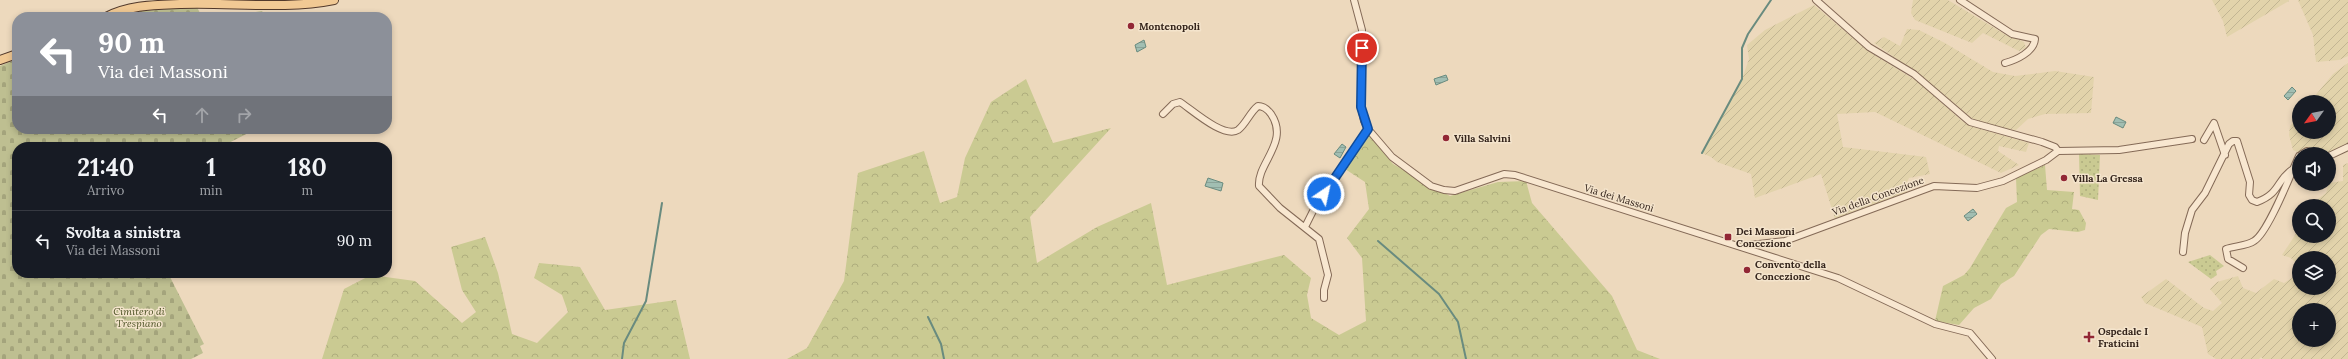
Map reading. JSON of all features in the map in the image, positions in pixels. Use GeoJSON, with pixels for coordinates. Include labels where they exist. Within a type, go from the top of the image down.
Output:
{"type":"FeatureCollection","features":[{"type":"Feature","properties":{"kind":"main road"},"geometry":{"type":"LineString","coordinates":[[117,12],[126,8],[158,4],[220,3],[303,5],[334,0]]}},
{"type":"Feature","properties":{"kind":"main road"},"geometry":{"type":"LineString","coordinates":[[0,60],[12,56]]}},
{"type":"Feature","properties":{"kind":"street","name":"Via dei Massoni"},"geometry":{"type":"LineString","coordinates":[[1354,0],[1362,30],[1361,107],[1368,129],[1392,157],[1431,186],[1454,192],[1504,174],[1515,175],[1838,278],[1935,324],[1970,333],[1992,359]]}},
{"type":"Feature","properties":{"kind":"street"},"geometry":{"type":"LineString","coordinates":[[1816,0],[1869,47],[1914,74],[1970,122],[2042,142],[2055,147],[2058,151],[2119,150],[2192,139]]}},
{"type":"Feature","properties":{"kind":"street"},"geometry":{"type":"LineString","coordinates":[[1960,0],[2012,34],[2034,39],[2034,44],[2022,56],[2005,63]]}},
{"type":"Feature","properties":{"kind":"street"},"geometry":{"type":"LineString","coordinates":[[1162,114],[1173,104],[1180,102],[1210,124],[1230,132],[1238,130],[1253,110],[1262,106],[1272,116],[1276,136],[1274,151],[1261,174],[1260,186],[1280,208],[1319,239],[1328,275],[1324,290],[1324,298]]}},
{"type":"Feature","properties":{"kind":"street"},"geometry":{"type":"LineString","coordinates":[[2204,140],[2214,123],[2225,155]]}},
{"type":"Feature","properties":{"kind":"street"},"geometry":{"type":"LineString","coordinates":[[1304,227],[1315,207],[1368,129]]}},
{"type":"Feature","properties":{"kind":"street"},"geometry":{"type":"LineString","coordinates":[[2183,252],[2192,210],[2205,193],[2225,155],[2229,144],[2233,141],[2238,141],[2250,182],[2249,195],[2252,200],[2257,202],[2276,190],[2284,174],[2292,170]]}},
{"type":"Feature","properties":{"kind":"street"},"geometry":{"type":"LineString","coordinates":[[2336,153],[2348,147]]}},
{"type":"Feature","properties":{"kind":"street","name":"Via della Concezione"},"geometry":{"type":"LineString","coordinates":[[1747,248],[1750,245],[1785,241],[1934,186],[1977,188],[2003,181],[2046,160],[2058,151]]}},
{"type":"Feature","properties":{"kind":"street"},"geometry":{"type":"LineString","coordinates":[[2243,268],[2228,259],[2226,249],[2254,241],[2290,180],[2292,173]]}},
{"type":"Feature","properties":{"kind":"shaded area"},"geometry":{"type":"Polygon","coordinates":[[[1913,0],[1948,0],[2006,35],[2024,42],[2026,48],[2019,51],[1983,33],[1972,43],[1915,20],[1911,13],[1913,0]]]}},
{"type":"Feature","properties":{"kind":"shaded area"},"geometry":{"type":"Polygon","coordinates":[[[2212,0],[2289,1],[2227,37],[2223,21],[2212,0]]]}},
{"type":"Feature","properties":{"kind":"shaded area"},"geometry":{"type":"Polygon","coordinates":[[[2298,0],[2348,0],[2348,56],[2339,60],[2316,62],[2313,35],[2298,0]]]}},
{"type":"Feature","properties":{"kind":"shaded area"},"geometry":{"type":"Polygon","coordinates":[[[1814,5],[1868,51],[1918,82],[1962,121],[1970,126],[2029,143],[2026,152],[1999,146],[1998,151],[2019,165],[2001,173],[1875,112],[1837,114],[1843,147],[1926,157],[1930,174],[1909,178],[1906,184],[1907,193],[1835,219],[1821,174],[1755,198],[1751,174],[1717,162],[1711,157],[1702,153],[1742,79],[1749,59],[1747,45],[1765,30],[1814,5]]]}},
{"type":"Feature","properties":{"kind":"shaded area"},"geometry":{"type":"Polygon","coordinates":[[[1907,29],[1919,30],[1945,43],[1993,72],[2015,76],[2055,71],[2094,77],[2091,113],[2045,114],[2028,119],[2016,130],[2001,128],[1974,120],[1924,78],[1874,43],[1884,37],[1900,46],[1907,29]]]}},
{"type":"Feature","properties":{"kind":"shaded area"},"geometry":{"type":"Polygon","coordinates":[[[1144,40],[1146,47],[1137,52],[1135,45],[1144,40]]]}},
{"type":"Feature","properties":{"kind":"shaded area"},"geometry":{"type":"Polygon","coordinates":[[[2348,63],[2348,144],[2336,149],[2336,147],[2292,147],[2289,135],[2290,126],[2292,124],[2292,139],[2336,139],[2336,95],[2316,95],[2333,74],[2348,63]]]}},
{"type":"Feature","properties":{"kind":"shaded area"},"geometry":{"type":"Polygon","coordinates":[[[1446,75],[1448,80],[1436,85],[1434,79],[1446,75]]]}},
{"type":"Feature","properties":{"kind":"shaded area"},"geometry":{"type":"Polygon","coordinates":[[[2292,87],[2296,91],[2288,100],[2284,96],[2292,87]]]}},
{"type":"Feature","properties":{"kind":"shaded area"},"geometry":{"type":"Polygon","coordinates":[[[2116,117],[2126,122],[2123,128],[2113,123],[2116,117]]]}},
{"type":"Feature","properties":{"kind":"shaded area"},"geometry":{"type":"Polygon","coordinates":[[[1342,144],[1346,147],[1340,158],[1334,154],[1342,144]]]}},
{"type":"Feature","properties":{"kind":"shaded area"},"geometry":{"type":"Polygon","coordinates":[[[2348,163],[2348,359],[2263,359],[2261,357],[2259,359],[2216,359],[2208,354],[2202,327],[2145,303],[2141,297],[2166,279],[2204,308],[2213,311],[2222,303],[2210,289],[2217,282],[2238,276],[2243,288],[2256,293],[2274,279],[2284,283],[2292,278],[2292,295],[2336,295],[2336,251],[2292,251],[2292,259],[2282,255],[2292,240],[2292,243],[2336,243],[2336,199],[2318,199],[2327,191],[2336,191],[2336,182],[2343,181],[2343,165],[2348,163]]]}},
{"type":"Feature","properties":{"kind":"shaded area"},"geometry":{"type":"Polygon","coordinates":[[[1208,178],[1223,183],[1221,191],[1205,186],[1208,178]]]}},
{"type":"Feature","properties":{"kind":"shaded area"},"geometry":{"type":"Polygon","coordinates":[[[1973,209],[1977,214],[1968,221],[1964,216],[1973,209]]]}},
{"type":"Feature","properties":{"kind":"green space"},"geometry":{"type":"Polygon","coordinates":[[[197,7],[200,12],[128,12],[197,7]]]}},
{"type":"Feature","properties":{"kind":"green space","name":"Cimitero di Trespiano"},"geometry":{"type":"Polygon","coordinates":[[[12,61],[12,134],[246,134],[231,142],[12,142],[12,278],[171,278],[204,344],[200,346],[203,353],[191,359],[0,359],[0,66],[12,61]]]}},
{"type":"Feature","properties":{"kind":"green space"},"geometry":{"type":"Polygon","coordinates":[[[1026,79],[1053,143],[1111,128],[1030,217],[1037,263],[1097,227],[1151,203],[1167,285],[1284,255],[1311,278],[1307,295],[1311,318],[1339,335],[1366,321],[1362,258],[1347,238],[1369,209],[1365,182],[1345,169],[1368,134],[1393,164],[1450,196],[1498,182],[1526,181],[1532,203],[1612,296],[1637,350],[1660,359],[787,359],[807,348],[844,281],[858,173],[924,151],[940,203],[957,197],[965,158],[991,102],[1026,79]]]}},
{"type":"Feature","properties":{"kind":"green space"},"geometry":{"type":"Polygon","coordinates":[[[2079,154],[2100,155],[2098,200],[2080,196],[2079,154]]]}},
{"type":"Feature","properties":{"kind":"green space"},"geometry":{"type":"Polygon","coordinates":[[[2045,165],[2047,190],[2074,192],[2072,209],[2079,210],[2086,223],[2085,230],[2078,232],[2049,229],[2041,235],[2014,276],[2001,284],[1991,299],[1974,308],[1959,325],[1935,321],[1943,286],[1964,275],[1970,268],[2006,208],[2017,202],[2016,178],[2045,165]]]}},
{"type":"Feature","properties":{"kind":"green space"},"geometry":{"type":"Polygon","coordinates":[[[485,237],[498,273],[512,334],[537,343],[568,312],[562,295],[534,278],[539,263],[580,267],[605,310],[676,300],[690,359],[322,359],[344,289],[365,278],[392,278],[415,281],[462,323],[476,312],[462,290],[451,247],[485,237]]]}},
{"type":"Feature","properties":{"kind":"green space"},"geometry":{"type":"Polygon","coordinates":[[[2210,255],[2224,266],[2216,271],[2217,275],[2211,279],[2188,262],[2210,255]]]}},
{"type":"Feature","properties":{"kind":"waterway"},"geometry":{"type":"LineString","coordinates":[[1702,153],[1742,79],[1742,48],[1748,34],[1771,0]]}},
{"type":"Feature","properties":{"kind":"waterway"},"geometry":{"type":"LineString","coordinates":[[622,359],[624,343],[646,301],[662,203]]}},
{"type":"Feature","properties":{"kind":"waterway"},"geometry":{"type":"LineString","coordinates":[[1378,241],[1439,294],[1458,322],[1466,359]]}},
{"type":"Feature","properties":{"kind":"waterway"},"geometry":{"type":"LineString","coordinates":[[928,317],[941,344],[944,359]]}},
{"type":"Feature","properties":{"kind":"place","name":"Montenopoli"},"geometry":{"type":"Point","coordinates":[1131,26]}},
{"type":"Feature","properties":{"kind":"place","name":"Villa Salvini"},"geometry":{"type":"Point","coordinates":[1446,138]}},
{"type":"Feature","properties":{"kind":"place","name":"Villa La Gressa"},"geometry":{"type":"Point","coordinates":[2064,178]}},
{"type":"Feature","properties":{"kind":"place","name":"Dei Massoni Concezione"},"geometry":{"type":"Point","coordinates":[1728,237]}},
{"type":"Feature","properties":{"kind":"place","name":"Convento della Concezione"},"geometry":{"type":"Point","coordinates":[1747,270]}},
{"type":"Feature","properties":{"kind":"place","name":"Ospedale I Fraticini"},"geometry":{"type":"Point","coordinates":[2089,337]}},
{"type":"Feature","properties":{"kind":"route"},"geometry":{"type":"LineString","coordinates":[[1324,194],[1368,129],[1364,121],[1361,107],[1362,48]]}}]}
